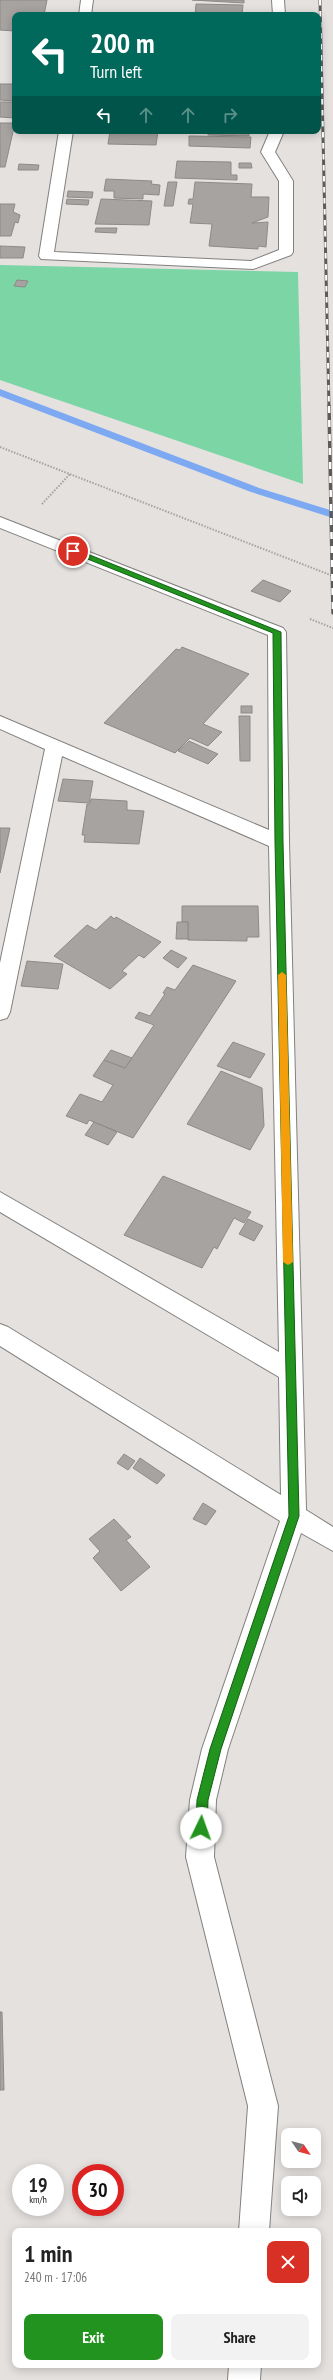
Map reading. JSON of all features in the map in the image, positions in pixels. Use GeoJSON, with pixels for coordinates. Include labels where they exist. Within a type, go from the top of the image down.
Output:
{"type":"FeatureCollection","features":[{"type":"Feature","properties":{"kind":"street"},"geometry":{"type":"LineString","coordinates":[[85,12],[87,0]]}},
{"type":"Feature","properties":{"kind":"street"},"geometry":{"type":"LineString","coordinates":[[278,0],[279,12]]}},
{"type":"Feature","properties":{"kind":"street"},"geometry":{"type":"LineString","coordinates":[[66,134],[46,256],[253,264],[286,252],[286,181],[268,152],[276,134]]}},
{"type":"Feature","properties":{"kind":"street"},"geometry":{"type":"LineString","coordinates":[[0,522],[277,632],[279,842],[294,1516],[215,1749],[202,1807],[200,1857],[263,2106],[254,2228]]}},
{"type":"Feature","properties":{"kind":"street"},"geometry":{"type":"LineString","coordinates":[[0,722],[279,842]]}},
{"type":"Feature","properties":{"kind":"street"},"geometry":{"type":"LineString","coordinates":[[0,1012],[55,746]]}},
{"type":"Feature","properties":{"kind":"street"},"geometry":{"type":"LineString","coordinates":[[0,1201],[290,1371]]}},
{"type":"Feature","properties":{"kind":"street"},"geometry":{"type":"LineString","coordinates":[[0,1334],[333,1540]]}},
{"type":"Feature","properties":{"kind":"street"},"geometry":{"type":"LineString","coordinates":[[244,2380],[245,2368]]}},
{"type":"Feature","properties":{"kind":"path"},"geometry":{"type":"LineString","coordinates":[[0,447],[333,576]]}},
{"type":"Feature","properties":{"kind":"path"},"geometry":{"type":"LineString","coordinates":[[39,507],[70,474]]}},
{"type":"Feature","properties":{"kind":"green space"},"geometry":{"type":"Polygon","coordinates":[[[0,265],[298,272],[303,484],[0,380],[0,265]]]}},
{"type":"Feature","properties":{"kind":"building"},"geometry":{"type":"Polygon","coordinates":[[[0,0],[47,0],[45,12],[12,12],[12,31],[0,30],[0,0]]]}},
{"type":"Feature","properties":{"kind":"building"},"geometry":{"type":"Polygon","coordinates":[[[192,0],[244,0],[244,3],[192,0]]]}},
{"type":"Feature","properties":{"kind":"building"},"geometry":{"type":"Polygon","coordinates":[[[196,4],[243,5],[242,12],[195,12],[196,4]]]}},
{"type":"Feature","properties":{"kind":"building"},"geometry":{"type":"Polygon","coordinates":[[[0,84],[12,84],[12,101],[0,100],[0,84]]]}},
{"type":"Feature","properties":{"kind":"building"},"geometry":{"type":"Polygon","coordinates":[[[0,102],[12,102],[12,118],[0,117],[0,102]]]}},
{"type":"Feature","properties":{"kind":"building"},"geometry":{"type":"Polygon","coordinates":[[[0,123],[12,123],[12,134],[5,167],[0,167],[0,123]]]}},
{"type":"Feature","properties":{"kind":"building"},"geometry":{"type":"Polygon","coordinates":[[[110,134],[158,134],[156,145],[108,144],[110,134]]]}},
{"type":"Feature","properties":{"kind":"building"},"geometry":{"type":"Polygon","coordinates":[[[249,134],[249,136],[208,135],[249,134]]]}},
{"type":"Feature","properties":{"kind":"building"},"geometry":{"type":"Polygon","coordinates":[[[189,136],[251,137],[250,148],[189,146],[189,136]]]}},
{"type":"Feature","properties":{"kind":"building"},"geometry":{"type":"Polygon","coordinates":[[[177,161],[231,162],[231,175],[237,175],[237,180],[175,178],[177,161]]]}},
{"type":"Feature","properties":{"kind":"building"},"geometry":{"type":"Polygon","coordinates":[[[239,163],[251,163],[252,168],[239,168],[239,163]]]}},
{"type":"Feature","properties":{"kind":"building"},"geometry":{"type":"Polygon","coordinates":[[[19,164],[39,165],[38,170],[18,170],[19,164]]]}},
{"type":"Feature","properties":{"kind":"building"},"geometry":{"type":"Polygon","coordinates":[[[106,179],[152,181],[151,184],[160,185],[159,195],[143,194],[143,199],[114,198],[114,191],[104,191],[106,179]]]}},
{"type":"Feature","properties":{"kind":"building"},"geometry":{"type":"Polygon","coordinates":[[[168,182],[177,182],[173,206],[164,206],[168,182]]]}},
{"type":"Feature","properties":{"kind":"building"},"geometry":{"type":"Polygon","coordinates":[[[195,182],[252,184],[251,197],[269,197],[268,217],[252,223],[268,222],[266,247],[258,246],[258,249],[209,246],[212,224],[190,223],[193,204],[188,204],[189,199],[193,199],[195,182]]]}},
{"type":"Feature","properties":{"kind":"building"},"geometry":{"type":"Polygon","coordinates":[[[68,191],[93,192],[92,198],[67,197],[68,191]]]}},
{"type":"Feature","properties":{"kind":"building"},"geometry":{"type":"Polygon","coordinates":[[[67,199],[89,200],[88,205],[66,204],[67,199]]]}},
{"type":"Feature","properties":{"kind":"building"},"geometry":{"type":"Polygon","coordinates":[[[101,199],[152,201],[149,225],[95,224],[101,199]]]}},
{"type":"Feature","properties":{"kind":"building"},"geometry":{"type":"Polygon","coordinates":[[[0,204],[15,204],[13,212],[20,215],[18,223],[15,222],[11,236],[0,236],[0,204]]]}},
{"type":"Feature","properties":{"kind":"building"},"geometry":{"type":"Polygon","coordinates":[[[96,228],[117,228],[116,233],[95,232],[96,228]]]}},
{"type":"Feature","properties":{"kind":"building"},"geometry":{"type":"Polygon","coordinates":[[[0,246],[25,247],[23,258],[0,258],[0,246]]]}},
{"type":"Feature","properties":{"kind":"building"},"geometry":{"type":"Polygon","coordinates":[[[17,280],[28,281],[25,287],[14,286],[17,280]]]}},
{"type":"Feature","properties":{"kind":"building"},"geometry":{"type":"Polygon","coordinates":[[[263,580],[291,591],[280,602],[251,591],[263,580]]]}},
{"type":"Feature","properties":{"kind":"building"},"geometry":{"type":"Polygon","coordinates":[[[182,647],[249,674],[203,724],[222,732],[208,746],[190,738],[175,753],[104,723],[176,649],[180,650],[182,647]]]}},
{"type":"Feature","properties":{"kind":"building"},"geometry":{"type":"Polygon","coordinates":[[[241,706],[252,706],[252,713],[241,713],[241,706]]]}},
{"type":"Feature","properties":{"kind":"building"},"geometry":{"type":"Polygon","coordinates":[[[239,716],[250,716],[250,761],[240,761],[239,716]]]}},
{"type":"Feature","properties":{"kind":"building"},"geometry":{"type":"Polygon","coordinates":[[[189,741],[218,754],[208,764],[178,751],[189,741]]]}},
{"type":"Feature","properties":{"kind":"building"},"geometry":{"type":"Polygon","coordinates":[[[63,779],[93,781],[89,803],[58,801],[63,779]]]}},
{"type":"Feature","properties":{"kind":"building"},"geometry":{"type":"Polygon","coordinates":[[[91,799],[127,801],[127,810],[144,811],[139,844],[84,842],[85,835],[82,835],[87,804],[90,804],[91,799]]]}},
{"type":"Feature","properties":{"kind":"building"},"geometry":{"type":"Polygon","coordinates":[[[0,828],[10,828],[0,873],[0,828]]]}},
{"type":"Feature","properties":{"kind":"building"},"geometry":{"type":"Polygon","coordinates":[[[182,906],[258,906],[259,937],[247,937],[247,941],[188,940],[188,922],[182,922],[182,906]]]}},
{"type":"Feature","properties":{"kind":"building"},"geometry":{"type":"Polygon","coordinates":[[[111,916],[114,919],[116,917],[161,942],[144,958],[139,955],[122,971],[127,974],[110,989],[54,956],[87,925],[96,930],[111,916]]]}},
{"type":"Feature","properties":{"kind":"building"},"geometry":{"type":"Polygon","coordinates":[[[177,922],[188,922],[188,939],[176,939],[177,922]]]}},
{"type":"Feature","properties":{"kind":"building"},"geometry":{"type":"Polygon","coordinates":[[[171,950],[187,958],[178,968],[163,958],[171,950]]]}},
{"type":"Feature","properties":{"kind":"building"},"geometry":{"type":"Polygon","coordinates":[[[27,961],[63,964],[58,989],[21,986],[27,961]]]}},
{"type":"Feature","properties":{"kind":"building"},"geometry":{"type":"Polygon","coordinates":[[[193,965],[236,981],[133,1138],[89,1120],[87,1124],[66,1116],[80,1094],[102,1102],[113,1085],[93,1076],[104,1060],[125,1068],[154,1025],[135,1018],[139,1012],[150,1016],[165,994],[163,993],[167,987],[175,990],[193,965]]]}},
{"type":"Feature","properties":{"kind":"building"},"geometry":{"type":"Polygon","coordinates":[[[233,1042],[265,1054],[250,1078],[217,1066],[233,1042]]]}},
{"type":"Feature","properties":{"kind":"building"},"geometry":{"type":"Polygon","coordinates":[[[111,1050],[132,1058],[125,1068],[104,1060],[111,1050]]]}},
{"type":"Feature","properties":{"kind":"building"},"geometry":{"type":"Polygon","coordinates":[[[221,1071],[262,1088],[264,1126],[250,1150],[187,1124],[221,1071]]]}},
{"type":"Feature","properties":{"kind":"building"},"geometry":{"type":"Polygon","coordinates":[[[94,1122],[117,1132],[108,1145],[85,1135],[94,1122]]]}},
{"type":"Feature","properties":{"kind":"building"},"geometry":{"type":"Polygon","coordinates":[[[163,1176],[251,1212],[244,1223],[234,1218],[217,1249],[214,1247],[202,1268],[124,1235],[163,1176]]]}},
{"type":"Feature","properties":{"kind":"building"},"geometry":{"type":"Polygon","coordinates":[[[248,1219],[263,1226],[254,1241],[239,1234],[248,1219]]]}},
{"type":"Feature","properties":{"kind":"building"},"geometry":{"type":"Polygon","coordinates":[[[124,1454],[135,1461],[128,1470],[117,1463],[124,1454]]]}},
{"type":"Feature","properties":{"kind":"building"},"geometry":{"type":"Polygon","coordinates":[[[140,1458],[165,1475],[157,1484],[133,1468],[140,1458]]]}},
{"type":"Feature","properties":{"kind":"building"},"geometry":{"type":"Polygon","coordinates":[[[203,1503],[216,1511],[206,1525],[193,1519],[203,1503]]]}},
{"type":"Feature","properties":{"kind":"building"},"geometry":{"type":"Polygon","coordinates":[[[114,1519],[131,1537],[126,1540],[150,1567],[121,1591],[93,1558],[100,1551],[89,1539],[114,1519]]]}},
{"type":"Feature","properties":{"kind":"building"},"geometry":{"type":"Polygon","coordinates":[[[0,2012],[2,2012],[4,2090],[0,2090],[0,2012]]]}},
{"type":"Feature","properties":{"kind":"waterway"},"geometry":{"type":"LineString","coordinates":[[0,392],[255,490],[333,515]]}},
{"type":"Feature","properties":{"kind":"railway"},"geometry":{"type":"LineString","coordinates":[[320,0],[320,12]]}},
{"type":"Feature","properties":{"kind":"railway"},"geometry":{"type":"LineString","coordinates":[[321,45],[329,407]]}},
{"type":"Feature","properties":{"kind":"railway"},"geometry":{"type":"LineString","coordinates":[[329,406],[333,613]]}},
{"type":"Feature","properties":{"kind":"slow traffic"},"geometry":{"type":"LineString","coordinates":[[282,975],[288,1262]]}},
{"type":"Feature","properties":{"kind":"route"},"geometry":{"type":"LineString","coordinates":[[73,551],[277,632],[279,842],[294,1516],[215,1749],[203,1800],[201,1828]]}}]}
